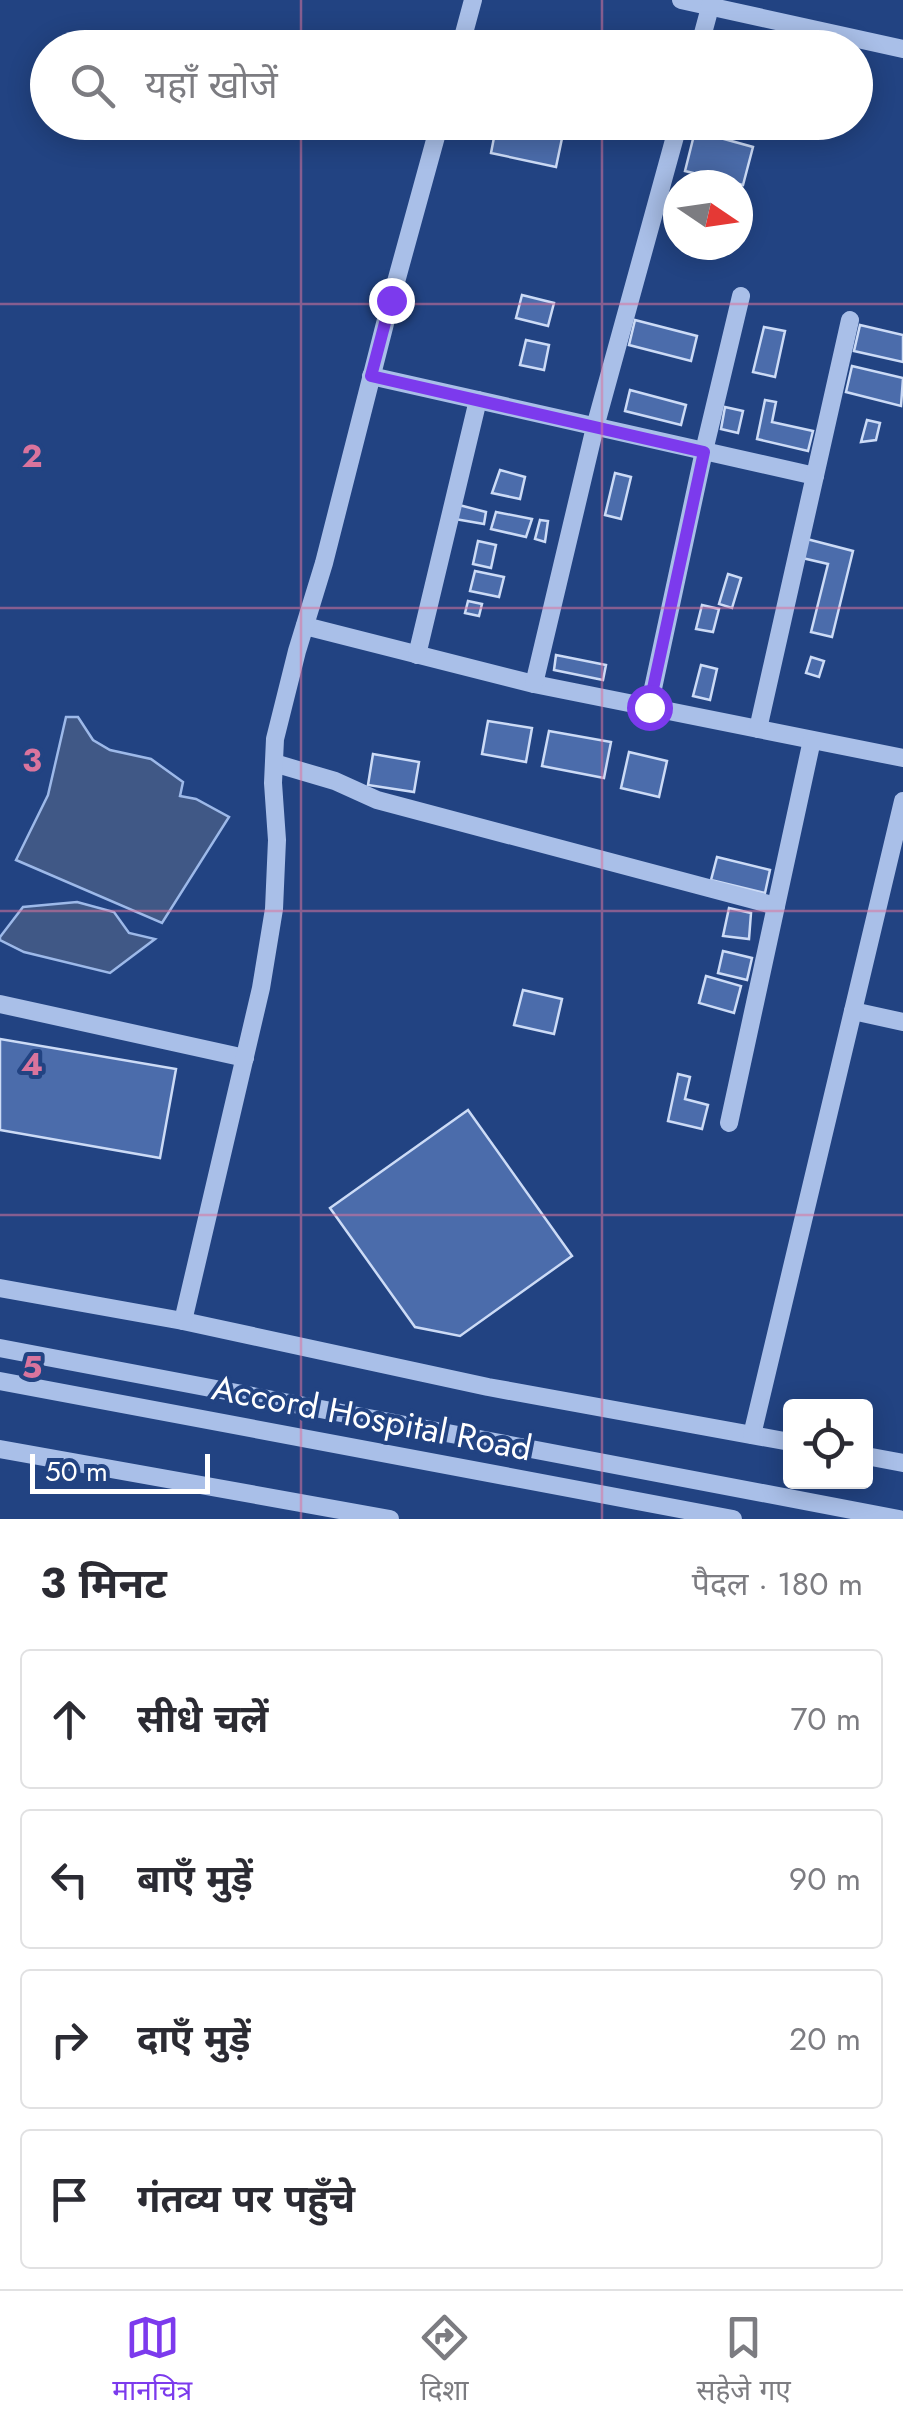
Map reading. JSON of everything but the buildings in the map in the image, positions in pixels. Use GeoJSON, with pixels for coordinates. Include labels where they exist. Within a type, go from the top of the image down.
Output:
{"type":"FeatureCollection","features":[{"type":"Feature","properties":{"kind":"street"},"geometry":{"type":"LineString","coordinates":[[464,30],[472,0]]}},
{"type":"Feature","properties":{"kind":"street"},"geometry":{"type":"LineString","coordinates":[[681,0],[820,30]]}},
{"type":"Feature","properties":{"kind":"street"},"geometry":{"type":"LineString","coordinates":[[704,30],[711,4]]}},
{"type":"Feature","properties":{"kind":"street"},"geometry":{"type":"LineString","coordinates":[[873,43],[903,50]]}},
{"type":"Feature","properties":{"kind":"street"},"geometry":{"type":"LineString","coordinates":[[183,1321],[260,988],[274,909],[274,739],[435,140]]}},
{"type":"Feature","properties":{"kind":"street"},"geometry":{"type":"LineString","coordinates":[[534,684],[595,428],[674,140]]}},
{"type":"Feature","properties":{"kind":"street"},"geometry":{"type":"LineString","coordinates":[[649,707],[741,296]]}},
{"type":"Feature","properties":{"kind":"street"},"geometry":{"type":"LineString","coordinates":[[758,729],[850,320]]}},
{"type":"Feature","properties":{"kind":"street"},"geometry":{"type":"LineString","coordinates":[[371,376],[815,476]]}},
{"type":"Feature","properties":{"kind":"street"},"geometry":{"type":"LineString","coordinates":[[417,655],[478,400]]}},
{"type":"Feature","properties":{"kind":"street"},"geometry":{"type":"LineString","coordinates":[[305,626],[534,684],[903,758]]}},
{"type":"Feature","properties":{"kind":"street"},"geometry":{"type":"LineString","coordinates":[[728,1123],[812,740]]}},
{"type":"Feature","properties":{"kind":"street"},"geometry":{"type":"LineString","coordinates":[[274,762],[335,780],[378,800],[776,906]]}},
{"type":"Feature","properties":{"kind":"street"},"geometry":{"type":"LineString","coordinates":[[752,1435],[900,830],[903,801]]}},
{"type":"Feature","properties":{"kind":"street"},"geometry":{"type":"LineString","coordinates":[[0,1004],[244,1058]]}},
{"type":"Feature","properties":{"kind":"street"},"geometry":{"type":"LineString","coordinates":[[854,1011],[903,1022]]}},
{"type":"Feature","properties":{"kind":"street"},"geometry":{"type":"LineString","coordinates":[[0,1288],[183,1321],[488,1387],[783,1441]]}},
{"type":"Feature","properties":{"kind":"street"},"geometry":{"type":"LineString","coordinates":[[0,1348],[900,1519]]}},
{"type":"Feature","properties":{"kind":"street","name":"Accord Hospital Road"},"geometry":{"type":"LineString","coordinates":[[0,1381],[732,1519]]}},
{"type":"Feature","properties":{"kind":"street"},"geometry":{"type":"LineString","coordinates":[[0,1449],[390,1519]]}},
{"type":"Feature","properties":{"kind":"street"},"geometry":{"type":"LineString","coordinates":[[873,1457],[903,1462]]}},
{"type":"Feature","properties":{"kind":"water"},"geometry":{"type":"Polygon","coordinates":[[[66,717],[78,717],[93,740],[110,750],[151,759],[183,782],[180,796],[196,799],[229,817],[162,923],[16,860],[48,795],[66,717]]]}},
{"type":"Feature","properties":{"kind":"water"},"geometry":{"type":"Polygon","coordinates":[[[77,902],[114,912],[129,933],[155,939],[110,973],[24,952],[0,940],[23,907],[77,902]]]}},
{"type":"Feature","properties":{"kind":"route"},"geometry":{"type":"LineString","coordinates":[[391,300],[371,376],[704,452],[649,707]]}}]}
